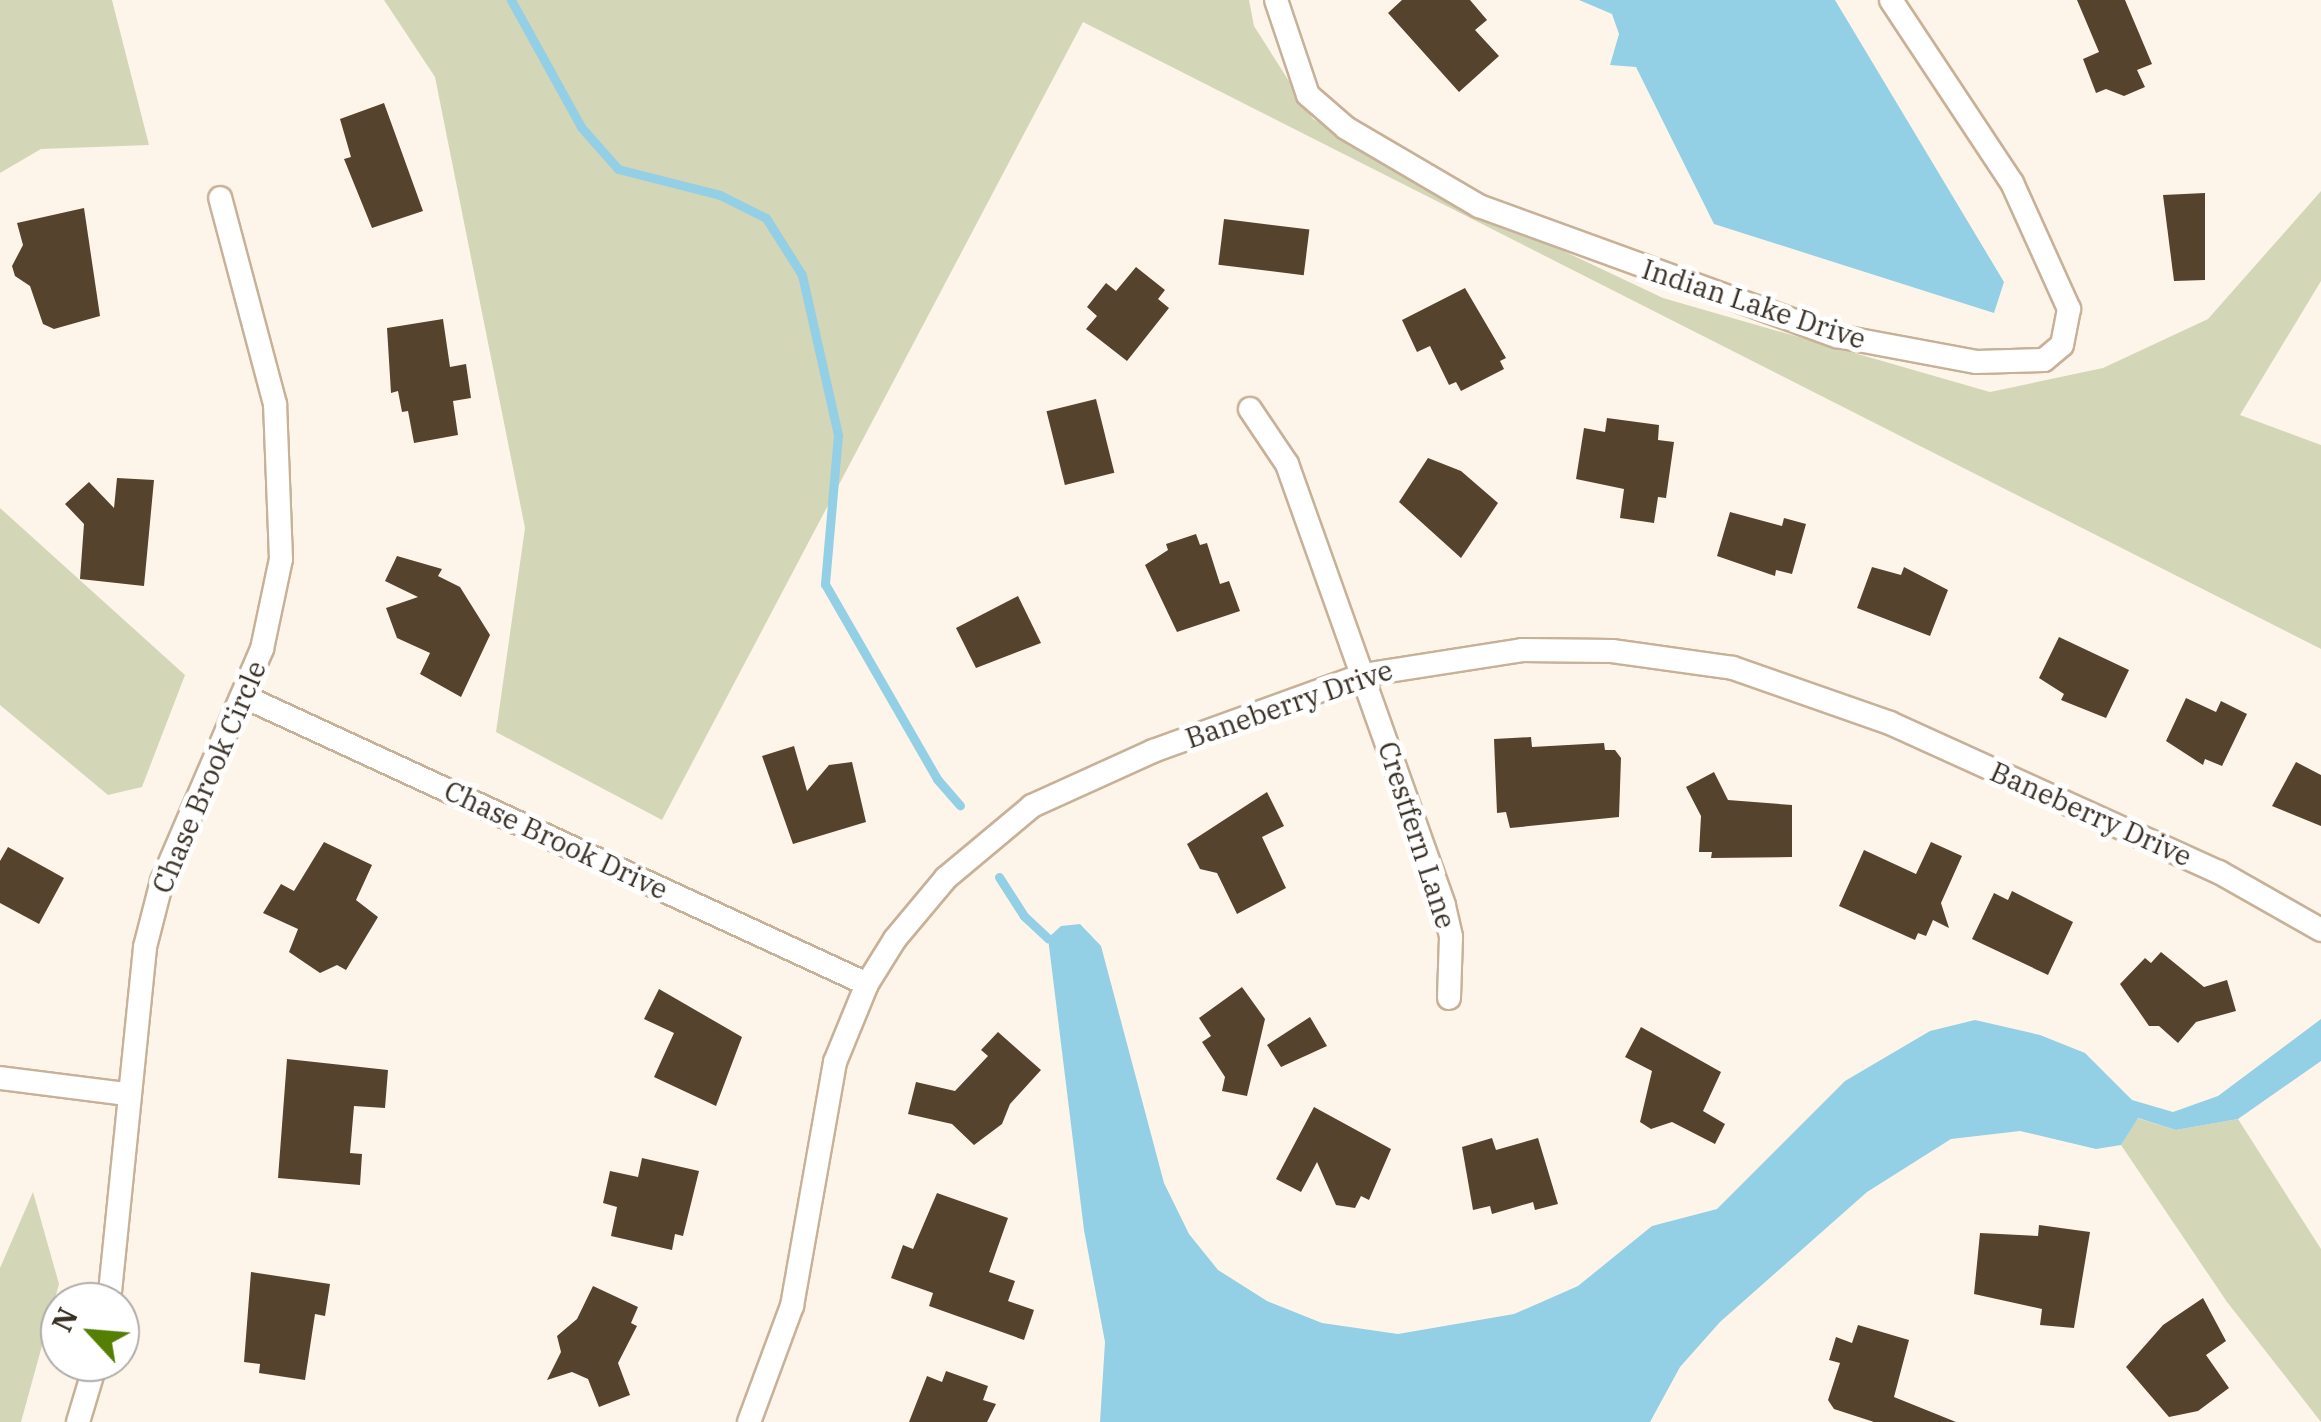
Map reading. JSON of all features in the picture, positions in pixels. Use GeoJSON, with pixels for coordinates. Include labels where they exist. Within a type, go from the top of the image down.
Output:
{"type":"FeatureCollection","features":[{"type":"Feature","properties":{"kind":"street","name":"Indian Lake Drive"},"geometry":{"type":"LineString","coordinates":[[1276,0],[1308,95],[1346,128],[1480,206],[1836,336],[1976,362],[2044,360],[2068,330],[2069,309],[2050,264],[1981,131],[1891,0]]}},
{"type":"Feature","properties":{"kind":"street","name":"Chase Brook Circle"},"geometry":{"type":"LineString","coordinates":[[111,1282],[136,992],[162,880],[244,697],[276,589],[284,500],[275,404],[220,198]]}},
{"type":"Feature","properties":{"kind":"street","name":"Crestfern Lane"},"geometry":{"type":"LineString","coordinates":[[1250,409],[1278,442],[1444,906],[1452,937],[1449,998]]}},
{"type":"Feature","properties":{"kind":"street","name":"Baneberry Drive"},"geometry":{"type":"LineString","coordinates":[[750,1422],[792,1306],[832,1077],[866,984],[946,878],[1032,806],[1152,750],[1363,674],[1522,650],[1612,652],[1732,668],[1890,723],[2219,872],[2321,930]]}},
{"type":"Feature","properties":{"kind":"street","name":"Chase Brook Drive"},"geometry":{"type":"LineString","coordinates":[[244,697],[866,984]]}},
{"type":"Feature","properties":{"kind":"street"},"geometry":{"type":"LineString","coordinates":[[0,1078],[126,1094]]}},
{"type":"Feature","properties":{"kind":"street"},"geometry":{"type":"LineString","coordinates":[[78,1422],[90,1382]]}},
{"type":"Feature","properties":{"kind":"green space"},"geometry":{"type":"Polygon","coordinates":[[[0,0],[112,0],[149,145],[41,149],[0,173],[0,0]]]}},
{"type":"Feature","properties":{"kind":"green space"},"geometry":{"type":"Polygon","coordinates":[[[384,0],[1249,0],[1254,26],[1313,119],[1498,220],[1663,298],[1990,392],[2103,368],[2208,319],[2321,191],[2321,281],[2240,415],[2321,445],[2321,649],[1083,22],[662,820],[496,732],[525,528],[435,77],[384,0]]]}},
{"type":"Feature","properties":{"kind":"green space"},"geometry":{"type":"Polygon","coordinates":[[[0,508],[185,675],[142,787],[108,795],[0,705],[0,508]]]}},
{"type":"Feature","properties":{"kind":"green space"},"geometry":{"type":"Polygon","coordinates":[[[2137,1118],[2176,1130],[2238,1119],[2321,1249],[2321,1422],[2227,1302],[2121,1145],[2137,1118]]]}},
{"type":"Feature","properties":{"kind":"green space"},"geometry":{"type":"Polygon","coordinates":[[[33,1192],[58,1282],[40,1282],[40,1353],[21,1422],[0,1422],[0,1268],[33,1192]]]}},
{"type":"Feature","properties":{"kind":"water"},"geometry":{"type":"Polygon","coordinates":[[[1579,0],[1835,0],[2004,282],[1994,313],[1714,224],[1636,67],[1610,65],[1619,34],[1612,14],[1579,0]]]}},
{"type":"Feature","properties":{"kind":"water"},"geometry":{"type":"Polygon","coordinates":[[[1080,924],[1101,946],[1164,1183],[1189,1234],[1218,1270],[1267,1301],[1322,1323],[1398,1334],[1514,1314],[1578,1286],[1652,1226],[1717,1209],[1845,1081],[1930,1031],[1975,1020],[2040,1035],[2085,1053],[2132,1100],[2173,1112],[2218,1096],[2321,1019],[2321,1061],[2238,1119],[2176,1130],[2138,1118],[2121,1145],[2096,1149],[2020,1131],[1951,1139],[1867,1192],[1720,1322],[1680,1367],[1650,1422],[1100,1422],[1105,1342],[1084,1230],[1048,938],[1061,926],[1080,924]]]}},
{"type":"Feature","properties":{"kind":"building"},"geometry":{"type":"Polygon","coordinates":[[[1402,0],[1470,0],[1487,20],[1475,30],[1499,56],[1459,92],[1388,13],[1402,0]]]}},
{"type":"Feature","properties":{"kind":"building"},"geometry":{"type":"Polygon","coordinates":[[[2077,0],[2125,0],[2152,64],[2137,70],[2145,87],[2124,96],[2106,89],[2096,93],[2083,59],[2099,52],[2077,0]]]}},
{"type":"Feature","properties":{"kind":"building"},"geometry":{"type":"Polygon","coordinates":[[[384,103],[423,211],[372,228],[344,159],[351,157],[340,119],[384,103]]]}},
{"type":"Feature","properties":{"kind":"building"},"geometry":{"type":"Polygon","coordinates":[[[2205,193],[2205,280],[2174,281],[2163,195],[2205,193]]]}},
{"type":"Feature","properties":{"kind":"building"},"geometry":{"type":"Polygon","coordinates":[[[84,208],[100,316],[54,329],[43,324],[30,286],[15,276],[12,266],[23,245],[17,223],[84,208]]]}},
{"type":"Feature","properties":{"kind":"building"},"geometry":{"type":"Polygon","coordinates":[[[1224,219],[1309,229],[1304,275],[1218,265],[1224,219]]]}},
{"type":"Feature","properties":{"kind":"building"},"geometry":{"type":"Polygon","coordinates":[[[1136,267],[1165,290],[1158,299],[1169,308],[1127,361],[1086,329],[1097,316],[1087,307],[1106,283],[1116,291],[1136,267]]]}},
{"type":"Feature","properties":{"kind":"building"},"geometry":{"type":"Polygon","coordinates":[[[1465,288],[1506,358],[1500,361],[1504,369],[1461,391],[1456,382],[1449,385],[1430,346],[1417,352],[1402,320],[1465,288]]]}},
{"type":"Feature","properties":{"kind":"building"},"geometry":{"type":"Polygon","coordinates":[[[443,319],[450,367],[466,364],[471,398],[453,401],[458,435],[414,443],[408,411],[402,412],[398,391],[391,393],[387,328],[443,319]]]}},
{"type":"Feature","properties":{"kind":"building"},"geometry":{"type":"Polygon","coordinates":[[[1096,399],[1114,473],[1065,485],[1047,411],[1096,399]]]}},
{"type":"Feature","properties":{"kind":"building"},"geometry":{"type":"Polygon","coordinates":[[[1607,418],[1659,425],[1658,440],[1674,442],[1666,498],[1658,497],[1654,523],[1620,518],[1624,489],[1576,479],[1584,428],[1605,432],[1607,418]]]}},
{"type":"Feature","properties":{"kind":"building"},"geometry":{"type":"Polygon","coordinates":[[[1428,458],[1461,471],[1498,503],[1461,558],[1399,502],[1428,458]]]}},
{"type":"Feature","properties":{"kind":"building"},"geometry":{"type":"Polygon","coordinates":[[[117,478],[154,480],[144,586],[80,579],[84,524],[65,504],[89,482],[114,508],[117,478]]]}},
{"type":"Feature","properties":{"kind":"building"},"geometry":{"type":"Polygon","coordinates":[[[1730,512],[1782,526],[1784,518],[1806,524],[1792,574],[1776,570],[1775,576],[1717,556],[1730,512]]]}},
{"type":"Feature","properties":{"kind":"building"},"geometry":{"type":"Polygon","coordinates":[[[1196,534],[1200,545],[1207,543],[1220,584],[1229,581],[1240,611],[1177,632],[1145,565],[1168,550],[1166,544],[1196,534]]]}},
{"type":"Feature","properties":{"kind":"building"},"geometry":{"type":"Polygon","coordinates":[[[397,556],[442,569],[438,576],[460,587],[490,635],[461,697],[420,674],[430,653],[397,638],[386,608],[418,597],[385,581],[397,556]]]}},
{"type":"Feature","properties":{"kind":"building"},"geometry":{"type":"Polygon","coordinates":[[[1872,567],[1901,575],[1904,567],[1948,590],[1930,636],[1857,608],[1872,567]]]}},
{"type":"Feature","properties":{"kind":"building"},"geometry":{"type":"Polygon","coordinates":[[[1018,596],[1041,643],[976,668],[956,628],[1018,596]]]}},
{"type":"Feature","properties":{"kind":"building"},"geometry":{"type":"Polygon","coordinates":[[[2059,637],[2129,670],[2106,718],[2061,700],[2064,694],[2039,678],[2059,637]]]}},
{"type":"Feature","properties":{"kind":"building"},"geometry":{"type":"Polygon","coordinates":[[[2186,698],[2216,712],[2221,701],[2247,714],[2222,766],[2205,759],[2203,765],[2166,741],[2186,698]]]}},
{"type":"Feature","properties":{"kind":"building"},"geometry":{"type":"Polygon","coordinates":[[[1531,737],[1532,747],[1604,743],[1605,750],[1615,750],[1621,758],[1619,817],[1510,828],[1506,812],[1497,813],[1494,739],[1531,737]]]}},
{"type":"Feature","properties":{"kind":"building"},"geometry":{"type":"Polygon","coordinates":[[[794,746],[807,791],[829,765],[852,762],[866,822],[793,844],[762,756],[794,746]]]}},
{"type":"Feature","properties":{"kind":"building"},"geometry":{"type":"Polygon","coordinates":[[[2296,762],[2321,775],[2321,826],[2272,806],[2296,762]]]}},
{"type":"Feature","properties":{"kind":"building"},"geometry":{"type":"Polygon","coordinates":[[[1714,772],[1728,800],[1792,805],[1792,857],[1711,858],[1712,852],[1699,852],[1701,816],[1686,787],[1714,772]]]}},
{"type":"Feature","properties":{"kind":"building"},"geometry":{"type":"Polygon","coordinates":[[[1267,792],[1284,826],[1262,837],[1286,888],[1237,914],[1217,873],[1200,869],[1187,844],[1267,792]]]}},
{"type":"Feature","properties":{"kind":"building"},"geometry":{"type":"Polygon","coordinates":[[[324,842],[372,865],[356,900],[378,917],[346,970],[337,965],[320,973],[289,952],[298,929],[263,913],[281,884],[294,891],[324,842]]]}},
{"type":"Feature","properties":{"kind":"building"},"geometry":{"type":"Polygon","coordinates":[[[1931,842],[1962,856],[1941,903],[1949,928],[1933,920],[1926,936],[1918,933],[1915,940],[1839,906],[1864,850],[1916,874],[1931,842]]]}},
{"type":"Feature","properties":{"kind":"building"},"geometry":{"type":"Polygon","coordinates":[[[8,847],[64,878],[39,924],[0,903],[0,861],[8,847]]]}},
{"type":"Feature","properties":{"kind":"building"},"geometry":{"type":"Polygon","coordinates":[[[2012,891],[2073,922],[2048,975],[1972,939],[1994,893],[2008,900],[2012,891]]]}},
{"type":"Feature","properties":{"kind":"building"},"geometry":{"type":"Polygon","coordinates":[[[2161,952],[2204,987],[2227,980],[2236,1011],[2196,1022],[2178,1043],[2159,1026],[2149,1026],[2120,984],[2145,958],[2151,963],[2161,952]]]}},
{"type":"Feature","properties":{"kind":"building"},"geometry":{"type":"Polygon","coordinates":[[[1242,987],[1265,1019],[1247,1096],[1222,1091],[1225,1077],[1202,1042],[1211,1036],[1199,1018],[1242,987]]]}},
{"type":"Feature","properties":{"kind":"building"},"geometry":{"type":"Polygon","coordinates":[[[659,989],[742,1037],[716,1106],[654,1077],[674,1033],[644,1019],[659,989]]]}},
{"type":"Feature","properties":{"kind":"building"},"geometry":{"type":"Polygon","coordinates":[[[1310,1017],[1327,1046],[1281,1067],[1267,1045],[1310,1017]]]}},
{"type":"Feature","properties":{"kind":"building"},"geometry":{"type":"Polygon","coordinates":[[[1641,1027],[1721,1072],[1703,1111],[1725,1124],[1715,1144],[1672,1122],[1651,1129],[1640,1122],[1652,1071],[1625,1057],[1641,1027]]]}},
{"type":"Feature","properties":{"kind":"building"},"geometry":{"type":"Polygon","coordinates":[[[998,1032],[1041,1070],[1010,1104],[1002,1124],[974,1145],[952,1124],[908,1114],[916,1082],[955,1091],[988,1056],[981,1050],[998,1032]]]}},
{"type":"Feature","properties":{"kind":"building"},"geometry":{"type":"Polygon","coordinates":[[[287,1059],[388,1070],[385,1108],[354,1106],[350,1153],[362,1154],[360,1185],[278,1178],[287,1059]]]}},
{"type":"Feature","properties":{"kind":"building"},"geometry":{"type":"Polygon","coordinates":[[[1314,1107],[1391,1149],[1369,1200],[1361,1196],[1355,1208],[1336,1205],[1317,1162],[1301,1192],[1276,1179],[1314,1107]]]}},
{"type":"Feature","properties":{"kind":"building"},"geometry":{"type":"Polygon","coordinates":[[[1492,1138],[1496,1150],[1538,1138],[1558,1204],[1535,1210],[1533,1202],[1492,1214],[1490,1206],[1473,1210],[1462,1147],[1492,1138]]]}},
{"type":"Feature","properties":{"kind":"building"},"geometry":{"type":"Polygon","coordinates":[[[642,1158],[699,1171],[683,1236],[675,1234],[672,1250],[611,1236],[617,1207],[603,1203],[610,1171],[638,1177],[642,1158]]]}},
{"type":"Feature","properties":{"kind":"building"},"geometry":{"type":"Polygon","coordinates":[[[937,1193],[1008,1218],[989,1272],[1015,1281],[1008,1301],[1034,1310],[1024,1340],[929,1306],[933,1293],[891,1278],[903,1245],[913,1249],[937,1193]]]}},
{"type":"Feature","properties":{"kind":"building"},"geometry":{"type":"Polygon","coordinates":[[[2039,1225],[2090,1232],[2074,1328],[2040,1325],[2042,1309],[1974,1294],[1980,1233],[2038,1236],[2039,1225]]]}},
{"type":"Feature","properties":{"kind":"building"},"geometry":{"type":"Polygon","coordinates":[[[251,1272],[330,1284],[325,1316],[315,1314],[305,1380],[259,1373],[260,1364],[244,1362],[251,1272]]]}},
{"type":"Feature","properties":{"kind":"building"},"geometry":{"type":"Polygon","coordinates":[[[593,1286],[638,1307],[631,1323],[637,1326],[618,1363],[630,1395],[599,1407],[588,1379],[572,1372],[547,1380],[561,1352],[557,1336],[577,1319],[593,1286]]]}},
{"type":"Feature","properties":{"kind":"building"},"geometry":{"type":"Polygon","coordinates":[[[2203,1298],[2226,1341],[2206,1355],[2229,1388],[2198,1411],[2169,1417],[2126,1367],[2163,1325],[2203,1298]]]}},
{"type":"Feature","properties":{"kind":"building"},"geometry":{"type":"Polygon","coordinates":[[[1858,1325],[1909,1340],[1894,1397],[1956,1422],[1874,1422],[1834,1409],[1828,1400],[1840,1363],[1829,1360],[1836,1337],[1852,1343],[1858,1325]]]}},
{"type":"Feature","properties":{"kind":"building"},"geometry":{"type":"Polygon","coordinates":[[[946,1371],[988,1386],[983,1400],[996,1404],[987,1422],[909,1422],[927,1376],[942,1382],[946,1371]]]}},
{"type":"Feature","properties":{"kind":"waterway"},"geometry":{"type":"LineString","coordinates":[[511,0],[581,127],[618,169],[720,195],[766,218],[802,275],[838,435],[825,584],[937,779],[960,805]]}},
{"type":"Feature","properties":{"kind":"waterway"},"geometry":{"type":"LineString","coordinates":[[999,877],[1024,916],[1048,938]]}}]}
